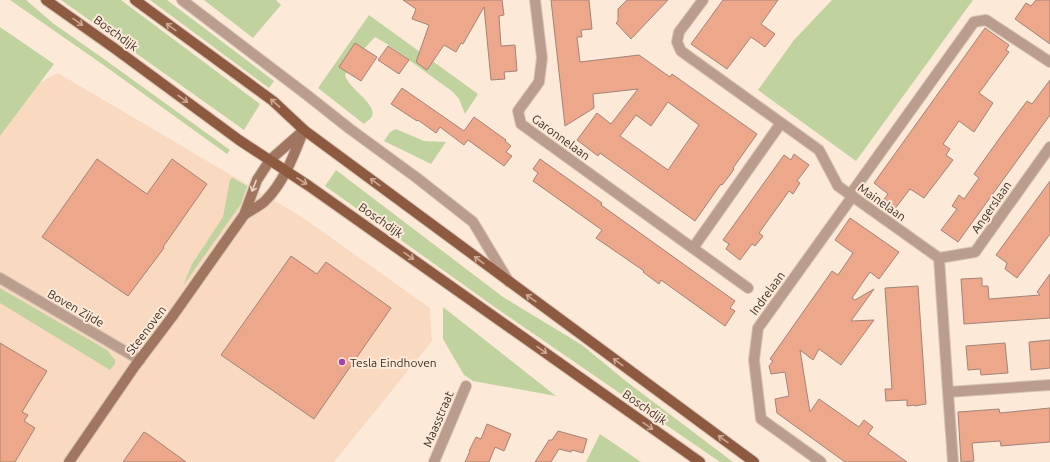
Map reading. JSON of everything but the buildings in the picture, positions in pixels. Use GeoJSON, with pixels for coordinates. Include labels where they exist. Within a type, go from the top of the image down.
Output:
{"type":"FeatureCollection","features":[{"type":"Feature","properties":{"kind":"main road","name":"Boschdijk"},"geometry":{"type":"LineString","coordinates":[[46,0],[120,52],[239,140],[312,188],[700,462]]}},
{"type":"Feature","properties":{"kind":"main road","name":"Boschdijk"},"geometry":{"type":"LineString","coordinates":[[135,0],[273,101],[304,130],[754,462]]}},
{"type":"Feature","properties":{"kind":"street","name":"Boschdijk"},"geometry":{"type":"LineString","coordinates":[[182,0],[473,222],[510,283]]}},
{"type":"Feature","properties":{"kind":"street","name":"Garonnelaan"},"geometry":{"type":"LineString","coordinates":[[535,0],[542,58],[539,82],[518,111],[521,124],[748,288]]}},
{"type":"Feature","properties":{"kind":"street","name":"Mainelaan"},"geometry":{"type":"LineString","coordinates":[[703,0],[679,32],[676,42],[681,51],[819,150],[838,186],[939,258]]}},
{"type":"Feature","properties":{"kind":"street","name":"Indrelaan"},"geometry":{"type":"LineString","coordinates":[[821,462],[761,419],[754,360],[758,328],[974,22],[986,20],[1050,62]]}},
{"type":"Feature","properties":{"kind":"street"},"geometry":{"type":"LineString","coordinates":[[693,248],[781,123]]}},
{"type":"Feature","properties":{"kind":"street","name":"Steenoven"},"geometry":{"type":"LineString","coordinates":[[69,462],[85,437],[244,215],[257,180],[270,160],[304,130]]}},
{"type":"Feature","properties":{"kind":"street","name":"Steenoven"},"geometry":{"type":"LineString","coordinates":[[244,215],[264,202],[287,172],[304,130]]}},
{"type":"Feature","properties":{"kind":"street","name":"Angerslaan"},"geometry":{"type":"LineString","coordinates":[[939,258],[975,252],[1050,147]]}},
{"type":"Feature","properties":{"kind":"street"},"geometry":{"type":"LineString","coordinates":[[939,258],[953,462]]}},
{"type":"Feature","properties":{"kind":"street","name":"Boven Zijde"},"geometry":{"type":"LineString","coordinates":[[0,278],[140,360]]}},
{"type":"Feature","properties":{"kind":"street"},"geometry":{"type":"LineString","coordinates":[[948,392],[1050,385]]}},
{"type":"Feature","properties":{"kind":"street","name":"Maasstraat"},"geometry":{"type":"LineString","coordinates":[[434,462],[466,386]]}},
{"type":"Feature","properties":{"kind":"shaded area"},"geometry":{"type":"Polygon","coordinates":[[[58,73],[302,217],[430,308],[432,341],[334,462],[0,462],[0,104],[58,73]]]}},
{"type":"Feature","properties":{"kind":"green space"},"geometry":{"type":"Polygon","coordinates":[[[10,0],[26,0],[54,24],[230,150],[227,154],[10,0]]]}},
{"type":"Feature","properties":{"kind":"green space"},"geometry":{"type":"Polygon","coordinates":[[[61,0],[121,0],[260,104],[244,130],[61,0]]]}},
{"type":"Feature","properties":{"kind":"green space"},"geometry":{"type":"Polygon","coordinates":[[[150,0],[167,0],[274,81],[269,88],[150,0]]]}},
{"type":"Feature","properties":{"kind":"green space"},"geometry":{"type":"Polygon","coordinates":[[[204,0],[276,0],[281,5],[253,38],[204,0]]]}},
{"type":"Feature","properties":{"kind":"green space"},"geometry":{"type":"Polygon","coordinates":[[[832,0],[973,0],[856,161],[758,90],[794,40],[832,0]]]}},
{"type":"Feature","properties":{"kind":"green space"},"geometry":{"type":"Polygon","coordinates":[[[369,15],[478,94],[465,114],[459,99],[453,92],[375,37],[362,51],[345,75],[352,86],[368,102],[373,113],[370,119],[364,124],[318,88],[369,15]]]}},
{"type":"Feature","properties":{"kind":"green space"},"geometry":{"type":"Polygon","coordinates":[[[0,27],[54,64],[0,136],[0,27]]]}},
{"type":"Feature","properties":{"kind":"green space"},"geometry":{"type":"Polygon","coordinates":[[[396,129],[424,141],[446,142],[431,164],[384,141],[390,132],[396,129]]]}},
{"type":"Feature","properties":{"kind":"green space"},"geometry":{"type":"Polygon","coordinates":[[[336,170],[503,297],[582,345],[627,382],[733,462],[720,462],[496,308],[325,186],[336,170]]]}},
{"type":"Feature","properties":{"kind":"green space"},"geometry":{"type":"Polygon","coordinates":[[[233,178],[247,186],[241,204],[183,286],[192,264],[223,217],[230,179],[233,178]]]}},
{"type":"Feature","properties":{"kind":"green space"},"geometry":{"type":"Polygon","coordinates":[[[0,288],[107,350],[115,360],[115,364],[110,370],[0,303],[0,288]]]}},
{"type":"Feature","properties":{"kind":"green space"},"geometry":{"type":"Polygon","coordinates":[[[443,307],[556,396],[473,381],[464,375],[443,339],[443,307]]]}},
{"type":"Feature","properties":{"kind":"green space"},"geometry":{"type":"Polygon","coordinates":[[[600,434],[641,462],[586,462],[600,434]]]}},
{"type":"Feature","properties":{"kind":"place","name":"Tesla Eindhoven"},"geometry":{"type":"Point","coordinates":[342,362]}}]}
